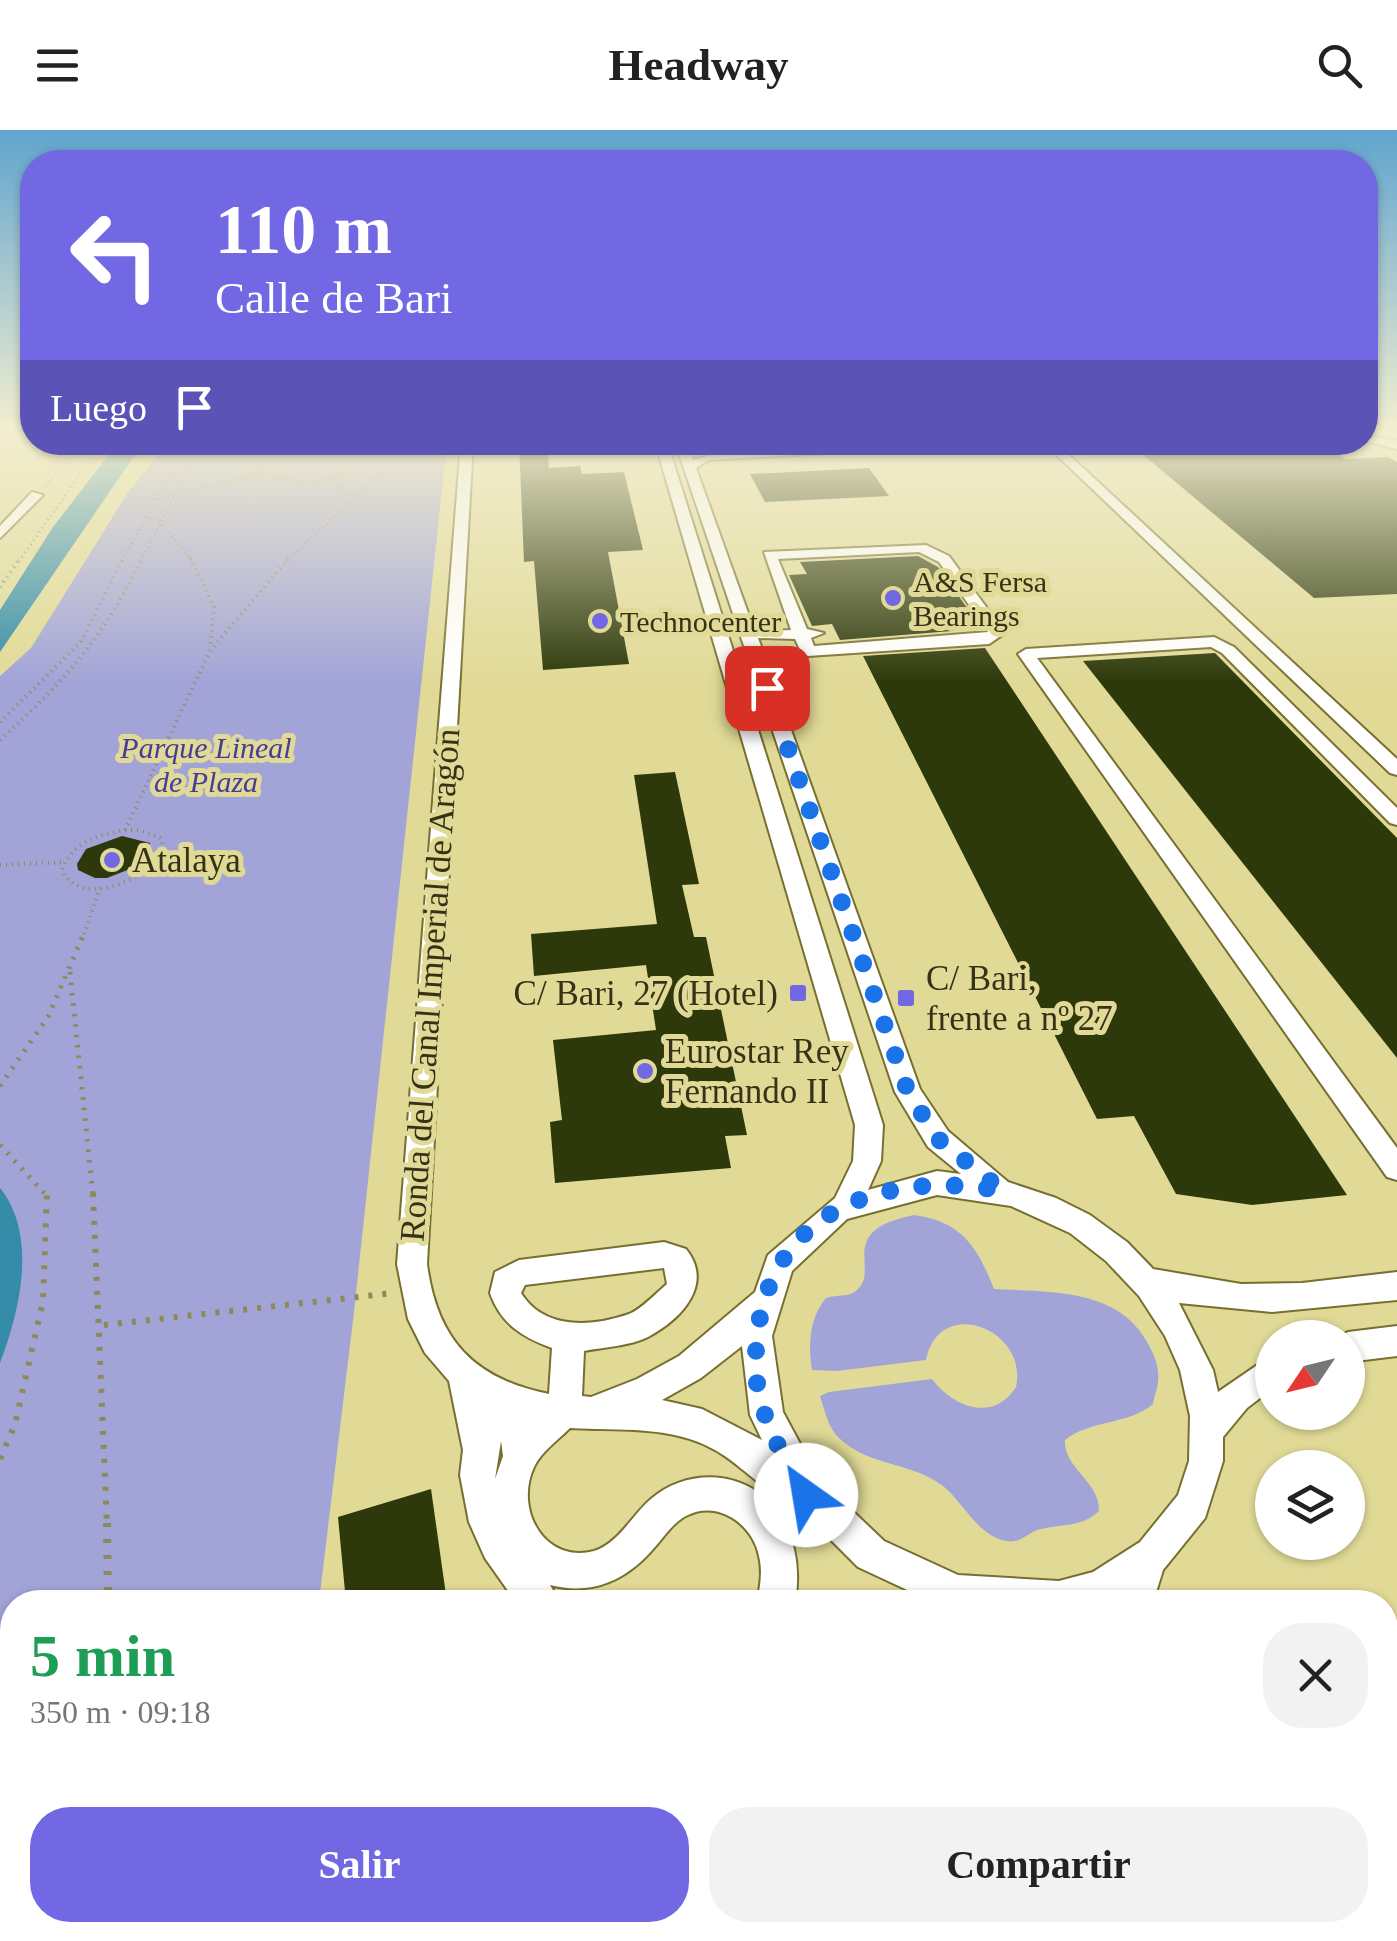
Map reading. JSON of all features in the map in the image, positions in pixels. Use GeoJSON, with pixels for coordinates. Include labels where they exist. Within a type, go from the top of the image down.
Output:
{"type":"FeatureCollection","features":[{"type":"Feature","properties":{"kind":"street"},"geometry":{"type":"LineString","coordinates":[[0,534],[19,514]]}},
{"type":"Feature","properties":{"kind":"street","name":"Ronda del Canal Imperial de Aragón"},"geometry":{"type":"LineString","coordinates":[[462,514],[413,1291],[420,1317],[438,1349],[464,1375],[513,1401],[692,1422],[744,1448],[806,1495]]}},
{"type":"Feature","properties":{"kind":"street"},"geometry":{"type":"LineString","coordinates":[[682,514],[869,1125],[867,1161],[847,1204]]}},
{"type":"Feature","properties":{"kind":"street"},"geometry":{"type":"LineString","coordinates":[[706,514],[908,1092],[938,1139],[1003,1191]]}},
{"type":"Feature","properties":{"kind":"street"},"geometry":{"type":"LineString","coordinates":[[1124,514],[1397,769]]}},
{"type":"Feature","properties":{"kind":"street"},"geometry":{"type":"LineString","coordinates":[[920,548],[944,558],[997,633],[989,639],[808,651],[802,637],[768,554],[920,548]]}},
{"type":"Feature","properties":{"kind":"street"},"geometry":{"type":"LineString","coordinates":[[746,628],[766,636],[802,637]]}},
{"type":"Feature","properties":{"kind":"street"},"geometry":{"type":"LineString","coordinates":[[755,653],[769,643],[837,634]]}},
{"type":"Feature","properties":{"kind":"street"},"geometry":{"type":"LineString","coordinates":[[1397,819],[1228,650],[1214,642],[1026,654],[1397,1168]]}},
{"type":"Feature","properties":{"kind":"street"},"geometry":{"type":"LineString","coordinates":[[923,1590],[834,1526],[806,1495],[776,1446],[759,1396],[755,1348],[762,1302],[776,1271],[795,1244],[847,1204],[906,1186],[954,1184],[1003,1191],[1042,1205],[1080,1224],[1116,1250],[1147,1281],[1179,1326],[1200,1377],[1208,1431],[1204,1467],[1193,1502],[1174,1534],[1148,1560],[1108,1585],[1087,1590]]}},
{"type":"Feature","properties":{"kind":"street"},"geometry":{"type":"LineString","coordinates":[[664,1255],[675,1258],[682,1267],[682,1290],[639,1326],[568,1339],[547,1332],[510,1308],[504,1296],[506,1282],[518,1273],[664,1255]]}},
{"type":"Feature","properties":{"kind":"street"},"geometry":{"type":"LineString","coordinates":[[1147,1281],[1184,1293],[1246,1301],[1397,1286]]}},
{"type":"Feature","properties":{"kind":"street"},"geometry":{"type":"LineString","coordinates":[[520,1456],[579,1411],[654,1389],[702,1362],[762,1302]]}},
{"type":"Feature","properties":{"kind":"street"},"geometry":{"type":"LineString","coordinates":[[568,1339],[579,1411]]}},
{"type":"Feature","properties":{"kind":"street"},"geometry":{"type":"LineString","coordinates":[[1365,1345],[1397,1340]]}},
{"type":"Feature","properties":{"kind":"street"},"geometry":{"type":"LineString","coordinates":[[464,1375],[479,1446],[479,1485],[488,1525],[512,1568],[531,1590]]}},
{"type":"Feature","properties":{"kind":"street"},"geometry":{"type":"LineString","coordinates":[[1208,1431],[1235,1397],[1255,1382]]}},
{"type":"Feature","properties":{"kind":"street"},"geometry":{"type":"LineString","coordinates":[[479,1446],[498,1413],[513,1401]]}},
{"type":"Feature","properties":{"kind":"street"},"geometry":{"type":"LineString","coordinates":[[513,1401],[520,1456],[512,1477],[511,1521],[519,1542],[532,1556],[548,1565],[592,1570],[628,1554],[654,1521],[680,1499],[726,1496],[752,1508],[772,1532],[782,1568],[778,1590]]}},
{"type":"Feature","properties":{"kind":"street"},"geometry":{"type":"LineString","coordinates":[[1138,1590],[1148,1560]]}},
{"type":"Feature","properties":{"kind":"street"},"geometry":{"type":"LineString","coordinates":[[906,1576],[946,1590]]}},
{"type":"Feature","properties":{"kind":"path"},"geometry":{"type":"LineString","coordinates":[[0,587],[52,514]]}},
{"type":"Feature","properties":{"kind":"path"},"geometry":{"type":"LineString","coordinates":[[0,722],[81,642],[146,514]]}},
{"type":"Feature","properties":{"kind":"path"},"geometry":{"type":"LineString","coordinates":[[0,740],[41,704],[96,641],[161,514]]}},
{"type":"Feature","properties":{"kind":"path"},"geometry":{"type":"LineString","coordinates":[[124,830],[210,651],[270,575],[335,514]]}},
{"type":"Feature","properties":{"kind":"path"},"geometry":{"type":"LineString","coordinates":[[144,518],[158,519],[184,548],[214,608],[210,651]]}},
{"type":"Feature","properties":{"kind":"path"},"geometry":{"type":"LineString","coordinates":[[124,830],[139,830],[161,838],[164,854],[147,872],[133,880],[100,888],[74,884],[62,870],[80,844],[124,830]]}},
{"type":"Feature","properties":{"kind":"path"},"geometry":{"type":"LineString","coordinates":[[0,865],[64,862]]}},
{"type":"Feature","properties":{"kind":"path"},"geometry":{"type":"LineString","coordinates":[[0,1086],[39,1035],[70,972],[100,888]]}},
{"type":"Feature","properties":{"kind":"path"},"geometry":{"type":"LineString","coordinates":[[70,972],[80,1040],[104,1325],[108,1590]]}},
{"type":"Feature","properties":{"kind":"path"},"geometry":{"type":"LineString","coordinates":[[0,1145],[47,1192],[43,1300],[15,1424],[0,1458]]}},
{"type":"Feature","properties":{"kind":"path"},"geometry":{"type":"LineString","coordinates":[[104,1325],[413,1291]]}},
{"type":"Feature","properties":{"kind":"green space","name":"Parque Lineal de Plaza"},"geometry":{"type":"Polygon","coordinates":[[[115,514],[439,514],[320,1590],[0,1590],[0,676],[31,648],[115,514]]]}},
{"type":"Feature","properties":{"kind":"green space"},"geometry":{"type":"Polygon","coordinates":[[[914,1215],[944,1223],[966,1239],[982,1261],[994,1289],[1056,1293],[1097,1301],[1131,1321],[1147,1342],[1158,1369],[1153,1404],[1132,1416],[1086,1429],[1065,1440],[1070,1459],[1098,1500],[1099,1511],[1093,1516],[1036,1530],[1016,1541],[996,1538],[943,1486],[917,1472],[863,1454],[832,1429],[820,1396],[829,1392],[932,1379],[951,1397],[985,1408],[1007,1398],[1016,1387],[1016,1366],[1009,1349],[981,1327],[964,1324],[947,1328],[934,1340],[926,1360],[837,1371],[812,1370],[811,1332],[820,1306],[826,1298],[857,1290],[865,1272],[867,1240],[875,1231],[914,1215]]]}},
{"type":"Feature","properties":{"kind":"shaded area"},"geometry":{"type":"Polygon","coordinates":[[[63,514],[95,514],[0,652],[0,610],[63,514]]]}},
{"type":"Feature","properties":{"kind":"shaded area"},"geometry":{"type":"Polygon","coordinates":[[[0,1188],[19,1228],[22,1274],[14,1320],[0,1363],[0,1188]]]}},
{"type":"Feature","properties":{"kind":"building"},"geometry":{"type":"Polygon","coordinates":[[[522,514],[634,514],[643,550],[608,552],[629,664],[543,670],[534,561],[524,562],[522,514]]]}},
{"type":"Feature","properties":{"kind":"building"},"geometry":{"type":"Polygon","coordinates":[[[1213,514],[1397,514],[1397,594],[1314,598],[1213,514]]]}},
{"type":"Feature","properties":{"kind":"building","name":"A&S Fersa Bearings"},"geometry":{"type":"Polygon","coordinates":[[[918,556],[938,567],[977,622],[973,623],[977,629],[840,640],[832,624],[812,626],[789,575],[807,574],[800,562],[918,556]]]}},
{"type":"Feature","properties":{"kind":"building"},"geometry":{"type":"Polygon","coordinates":[[[985,648],[1347,1195],[1252,1205],[1176,1194],[1134,1116],[1097,1119],[863,656],[985,648]]]}},
{"type":"Feature","properties":{"kind":"building"},"geometry":{"type":"Polygon","coordinates":[[[1215,653],[1397,838],[1397,1058],[1083,661],[1215,653]]]}},
{"type":"Feature","properties":{"kind":"building","name":"Eurostar Rey Fernando II"},"geometry":{"type":"Polygon","coordinates":[[[675,772],[699,884],[682,885],[694,937],[706,937],[747,1135],[725,1136],[731,1168],[555,1183],[550,1122],[562,1120],[553,1040],[656,1030],[646,965],[534,976],[531,934],[657,924],[634,775],[675,772]]]}},
{"type":"Feature","properties":{"kind":"building","name":"Atalaya"},"geometry":{"type":"Polygon","coordinates":[[[122,836],[150,843],[150,856],[143,864],[107,878],[95,878],[78,870],[77,864],[86,849],[122,836]]]}},
{"type":"Feature","properties":{"kind":"building"},"geometry":{"type":"Polygon","coordinates":[[[431,1489],[445,1590],[345,1590],[338,1517],[431,1489]]]}},
{"type":"Feature","properties":{"kind":"place","name":"A&S Fersa Bearings"},"geometry":{"type":"Point","coordinates":[893,598]}},
{"type":"Feature","properties":{"kind":"place","name":"Technocenter"},"geometry":{"type":"Point","coordinates":[600,621]}},
{"type":"Feature","properties":{"kind":"place","name":"Atalaya"},"geometry":{"type":"Point","coordinates":[112,860]}},
{"type":"Feature","properties":{"kind":"place","name":"C/ Bari, 27 (Hotel)"},"geometry":{"type":"Point","coordinates":[798,993]}},
{"type":"Feature","properties":{"kind":"place","name":"C/ Bari, frente a nº 27"},"geometry":{"type":"Point","coordinates":[906,998]}},
{"type":"Feature","properties":{"kind":"place","name":"Eurostar Rey Fernando II"},"geometry":{"type":"Point","coordinates":[645,1071]}},
{"type":"Feature","properties":{"kind":"route"},"geometry":{"type":"LineString","coordinates":[[767,688],[908,1092],[921,1119],[938,1139],[1003,1191],[937,1183],[876,1193],[847,1204],[819,1222],[795,1244],[776,1271],[762,1302],[755,1348],[759,1396],[776,1446],[806,1495]]}}]}
